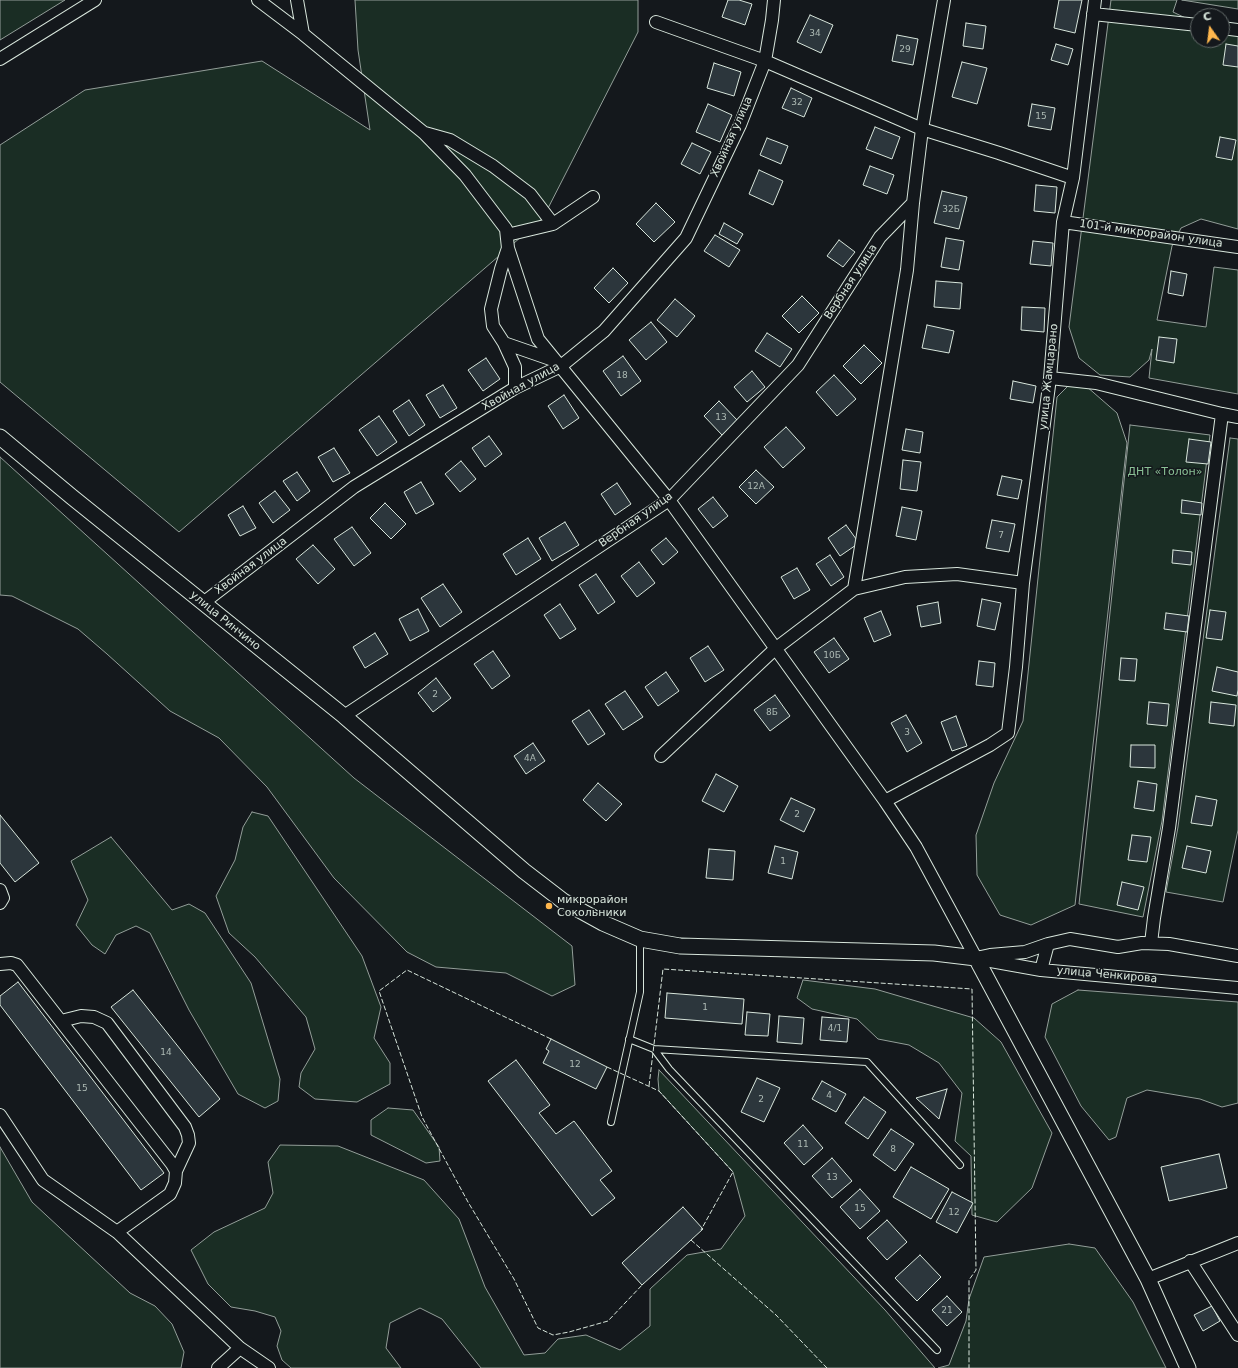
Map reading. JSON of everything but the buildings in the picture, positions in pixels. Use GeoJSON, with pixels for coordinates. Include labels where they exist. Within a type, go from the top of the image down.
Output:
{"type":"FeatureCollection","features":[{"type":"Feature","properties":{"kind":"street"},"geometry":{"type":"LineString","coordinates":[[0,59],[95,0]]}},
{"type":"Feature","properties":{"kind":"street"},"geometry":{"type":"LineString","coordinates":[[258,0],[303,34],[424,133],[465,175],[506,229],[508,248],[538,339],[669,500],[885,801],[916,847],[1148,1279],[1188,1368]]}},
{"type":"Feature","properties":{"kind":"street"},"geometry":{"type":"LineString","coordinates":[[297,0],[303,34]]}},
{"type":"Feature","properties":{"kind":"street","name":"Хвойная улица"},"geometry":{"type":"LineString","coordinates":[[203,603],[354,487],[515,388],[546,373],[604,330],[686,238],[740,125],[765,61],[774,0]]}},
{"type":"Feature","properties":{"kind":"street"},"geometry":{"type":"LineString","coordinates":[[854,589],[907,270],[922,129],[944,0]]}},
{"type":"Feature","properties":{"kind":"street","name":"улица Жамцарано"},"geometry":{"type":"LineString","coordinates":[[885,801],[990,745],[1008,733],[1016,667],[1023,583],[1050,378],[1063,222],[1073,178],[1095,0]]}},
{"type":"Feature","properties":{"kind":"street"},"geometry":{"type":"LineString","coordinates":[[1093,14],[1190,24]]}},
{"type":"Feature","properties":{"kind":"street"},"geometry":{"type":"LineString","coordinates":[[656,22],[765,61],[922,129],[1073,178]]}},
{"type":"Feature","properties":{"kind":"street"},"geometry":{"type":"LineString","coordinates":[[424,133],[450,140],[493,166],[530,194],[553,224]]}},
{"type":"Feature","properties":{"kind":"street"},"geometry":{"type":"LineString","coordinates":[[507,235],[553,224],[593,197]]}},
{"type":"Feature","properties":{"kind":"street","name":"Вербная улица"},"geometry":{"type":"LineString","coordinates":[[344,716],[669,500],[798,365],[880,237],[913,203]]}},
{"type":"Feature","properties":{"kind":"street","name":"101-й микрорайон улица"},"geometry":{"type":"LineString","coordinates":[[1063,222],[1238,247]]}},
{"type":"Feature","properties":{"kind":"street"},"geometry":{"type":"LineString","coordinates":[[508,248],[491,309],[493,326],[504,343],[515,367],[515,388]]}},
{"type":"Feature","properties":{"kind":"street"},"geometry":{"type":"LineString","coordinates":[[504,343],[559,364]]}},
{"type":"Feature","properties":{"kind":"street"},"geometry":{"type":"LineString","coordinates":[[524,350],[546,373]]}},
{"type":"Feature","properties":{"kind":"street"},"geometry":{"type":"LineString","coordinates":[[1050,378],[1096,383],[1238,417]]}},
{"type":"Feature","properties":{"kind":"street"},"geometry":{"type":"LineString","coordinates":[[1151,943],[1169,828],[1222,414]]}},
{"type":"Feature","properties":{"kind":"street","name":"улица Ринчино"},"geometry":{"type":"LineString","coordinates":[[0,437],[344,716],[524,871],[563,901],[603,923],[640,939],[680,946],[934,953],[976,958]]}},
{"type":"Feature","properties":{"kind":"street"},"geometry":{"type":"LineString","coordinates":[[661,756],[775,649],[854,589],[905,577],[957,574],[1023,583]]}},
{"type":"Feature","properties":{"kind":"street"},"geometry":{"type":"LineString","coordinates":[[0,890],[3,898],[0,904]]}},
{"type":"Feature","properties":{"kind":"street"},"geometry":{"type":"LineString","coordinates":[[976,958],[990,954],[1025,952],[1048,944],[1070,939],[1118,947],[1142,943],[1169,944],[1238,956]]}},
{"type":"Feature","properties":{"kind":"street"},"geometry":{"type":"LineString","coordinates":[[1041,970],[1048,944]]}},
{"type":"Feature","properties":{"kind":"street","name":"улица Ченкирова"},"geometry":{"type":"LineString","coordinates":[[976,958],[1041,970],[1238,988]]}},
{"type":"Feature","properties":{"kind":"street"},"geometry":{"type":"LineString","coordinates":[[0,964],[11,963],[17,965],[176,1171]]}},
{"type":"Feature","properties":{"kind":"street"},"geometry":{"type":"LineString","coordinates":[[61,1021],[81,1016],[94,1017],[107,1023],[185,1126],[188,1135],[189,1142],[176,1171],[175,1183],[170,1194],[117,1232]]}},
{"type":"Feature","properties":{"kind":"street"},"geometry":{"type":"LineString","coordinates":[[0,1115],[43,1180],[117,1232],[240,1348],[269,1368]]}},
{"type":"Feature","properties":{"kind":"street"},"geometry":{"type":"LineString","coordinates":[[1148,1279],[1238,1243]]}},
{"type":"Feature","properties":{"kind":"street"},"geometry":{"type":"LineString","coordinates":[[1190,1261],[1238,1335]]}},
{"type":"Feature","properties":{"kind":"street"},"geometry":{"type":"LineString","coordinates":[[218,1368],[240,1348]]}},
{"type":"Feature","properties":{"kind":"lane"},"geometry":{"type":"LineString","coordinates":[[611,1122],[640,992],[640,939]]}},
{"type":"Feature","properties":{"kind":"lane"},"geometry":{"type":"LineString","coordinates":[[629,1039],[654,1049],[867,1062],[960,1165]]}},
{"type":"Feature","properties":{"kind":"lane"},"geometry":{"type":"LineString","coordinates":[[654,1049],[669,1069],[937,1350]]}},
{"type":"Feature","properties":{"kind":"green space"},"geometry":{"type":"Polygon","coordinates":[[[0,0],[65,0],[0,40],[0,0]]]}},
{"type":"Feature","properties":{"kind":"green space"},"geometry":{"type":"Polygon","coordinates":[[[355,0],[638,0],[638,32],[543,218],[179,532],[0,382],[0,145],[85,90],[262,61],[370,130],[358,50],[355,0]]]}},
{"type":"Feature","properties":{"kind":"green space"},"geometry":{"type":"Polygon","coordinates":[[[1111,0],[1177,0],[1173,12],[1190,20],[1190,48],[1230,48],[1230,28],[1238,28],[1238,229],[1201,219],[1181,228],[1172,246],[1157,320],[1206,327],[1214,267],[1238,270],[1238,394],[1149,378],[1152,349],[1149,360],[1130,377],[1100,375],[1079,358],[1069,327],[1111,0]]]}},
{"type":"Feature","properties":{"kind":"green space"},"geometry":{"type":"Polygon","coordinates":[[[1182,0],[1238,0],[1238,9],[1182,0]]]}},
{"type":"Feature","properties":{"kind":"green space"},"geometry":{"type":"Polygon","coordinates":[[[1070,384],[1086,386],[1117,413],[1127,443],[1075,905],[1031,925],[1000,915],[977,875],[976,835],[994,783],[1023,721],[1057,397],[1070,384]]]}},
{"type":"Feature","properties":{"kind":"green space","name":"ДНТ «Толон»"},"geometry":{"type":"Polygon","coordinates":[[[1130,425],[1210,435],[1162,821],[1143,917],[1079,904],[1130,425]]]}},
{"type":"Feature","properties":{"kind":"green space","name":"ДНТ «Толон»"},"geometry":{"type":"Polygon","coordinates":[[[1230,438],[1238,439],[1238,830],[1223,902],[1166,892],[1178,827],[1230,438]]]}},
{"type":"Feature","properties":{"kind":"green space"},"geometry":{"type":"Polygon","coordinates":[[[0,457],[354,778],[572,946],[575,985],[552,996],[506,973],[436,967],[407,952],[334,878],[267,787],[219,738],[170,711],[78,629],[12,596],[0,595],[0,457]]]}},
{"type":"Feature","properties":{"kind":"green space"},"geometry":{"type":"Polygon","coordinates":[[[252,812],[268,816],[362,956],[381,1007],[374,1038],[390,1063],[390,1084],[357,1102],[315,1099],[299,1087],[301,1073],[315,1049],[306,1017],[255,957],[229,933],[216,896],[235,860],[243,827],[252,812]]]}},
{"type":"Feature","properties":{"kind":"green space"},"geometry":{"type":"Polygon","coordinates":[[[111,837],[172,910],[189,904],[205,913],[251,983],[280,1079],[278,1101],[265,1108],[238,1094],[189,1010],[150,933],[136,926],[116,935],[105,954],[92,945],[76,925],[88,900],[71,861],[111,837]]]}},
{"type":"Feature","properties":{"kind":"green space"},"geometry":{"type":"Polygon","coordinates":[[[803,980],[875,989],[974,1018],[1001,1042],[1052,1133],[1032,1188],[997,1222],[972,1215],[971,1156],[955,1141],[962,1093],[939,1063],[909,1045],[878,1039],[857,1019],[812,1009],[797,998],[803,980]]]}},
{"type":"Feature","properties":{"kind":"green space"},"geometry":{"type":"Polygon","coordinates":[[[1078,990],[1238,1002],[1238,1103],[1222,1107],[1200,1099],[1147,1090],[1127,1098],[1116,1137],[1109,1140],[1081,1106],[1045,1037],[1052,1004],[1078,990]]]}},
{"type":"Feature","properties":{"kind":"green space"},"geometry":{"type":"Polygon","coordinates":[[[659,1070],[885,1310],[935,1368],[481,1368],[442,1319],[420,1308],[390,1323],[386,1348],[401,1368],[291,1368],[282,1360],[277,1346],[281,1331],[275,1317],[255,1311],[231,1307],[208,1284],[191,1250],[214,1232],[265,1208],[273,1193],[268,1162],[280,1145],[338,1146],[424,1180],[459,1219],[485,1287],[524,1355],[545,1353],[558,1339],[586,1335],[620,1350],[650,1326],[650,1289],[687,1255],[721,1249],[745,1216],[733,1172],[659,1091],[659,1070]]]}},
{"type":"Feature","properties":{"kind":"green space"},"geometry":{"type":"Polygon","coordinates":[[[388,1108],[413,1110],[439,1147],[440,1161],[426,1163],[371,1135],[371,1120],[388,1108]]]}},
{"type":"Feature","properties":{"kind":"green space"},"geometry":{"type":"Polygon","coordinates":[[[0,1147],[32,1202],[130,1293],[155,1306],[172,1324],[184,1352],[181,1368],[0,1368],[0,1147]]]}},
{"type":"Feature","properties":{"kind":"green space"},"geometry":{"type":"Polygon","coordinates":[[[1069,1244],[1095,1248],[1133,1302],[1166,1368],[938,1368],[949,1365],[966,1321],[969,1299],[984,1257],[1069,1244]]]}},
{"type":"Feature","properties":{"kind":"fence"},"geometry":{"type":"LineString","coordinates":[[649,1086],[663,969],[972,989],[976,1270],[969,1280],[969,1368]]}},
{"type":"Feature","properties":{"kind":"fence"},"geometry":{"type":"LineString","coordinates":[[551,1039],[407,970],[379,991],[422,1117],[468,1202],[514,1279],[538,1328],[553,1335],[608,1321],[644,1283]]}},
{"type":"Feature","properties":{"kind":"fence"},"geometry":{"type":"LineString","coordinates":[[607,1067],[659,1091],[733,1172],[701,1230]]}},
{"type":"Feature","properties":{"kind":"fence"},"geometry":{"type":"LineString","coordinates":[[691,1240],[776,1315],[827,1368]]}},
{"type":"Feature","properties":{"kind":"place","name":"микрорайон Сокольники"},"geometry":{"type":"Point","coordinates":[549,906]}}]}
